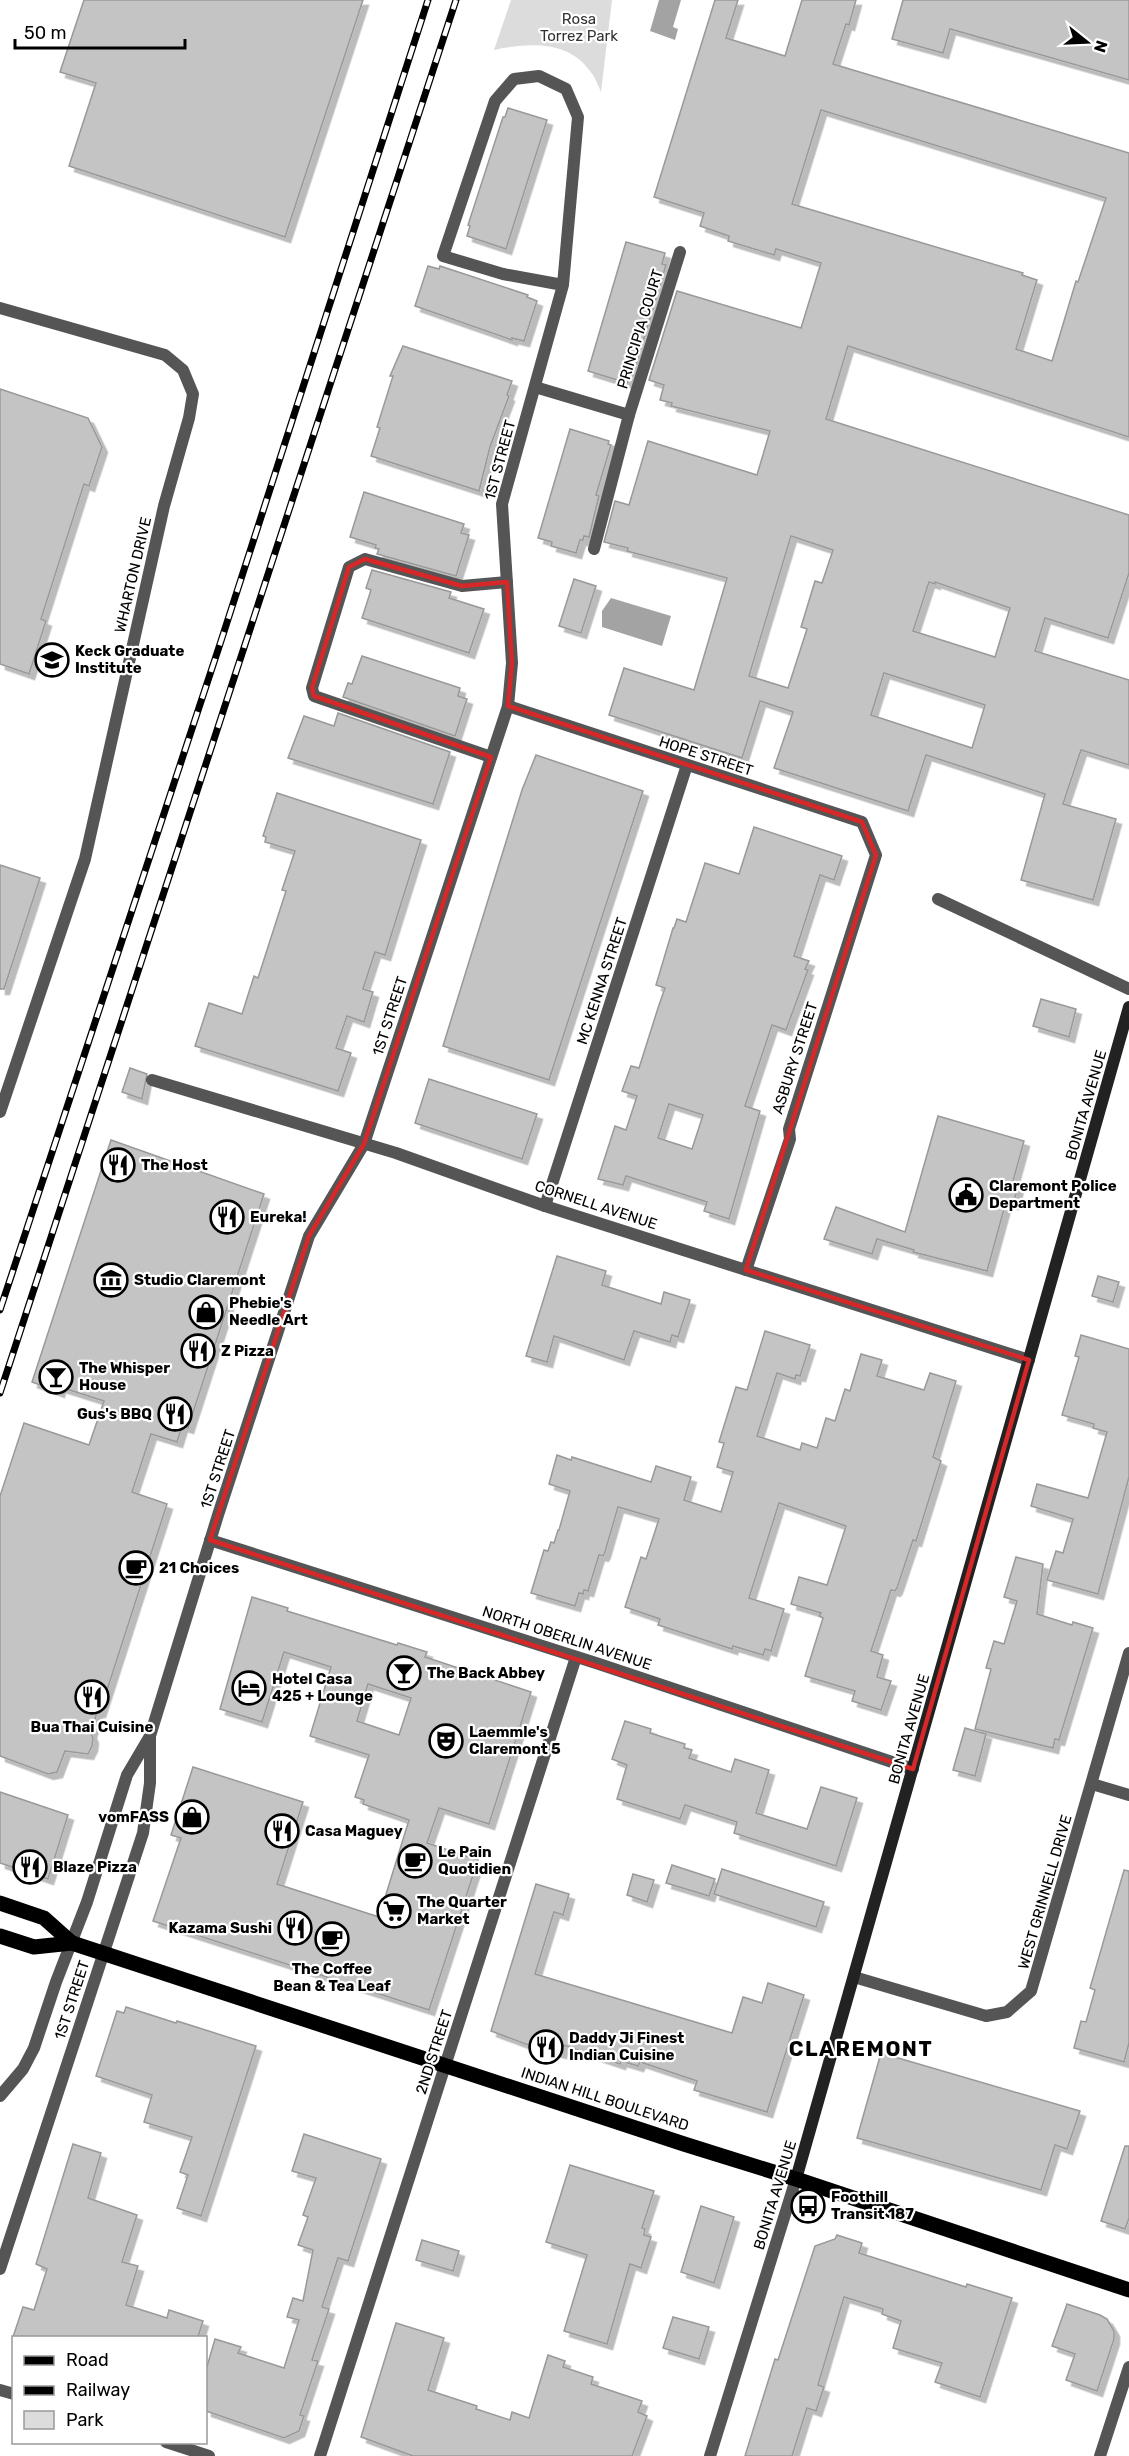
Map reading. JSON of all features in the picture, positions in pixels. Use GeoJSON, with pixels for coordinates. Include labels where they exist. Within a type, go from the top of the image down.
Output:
{"type":"FeatureCollection","features":[{"type":"Feature","properties":{"kind":"main road","name":"BONITA AVENUE"},"geometry":{"type":"LineString","coordinates":[[796,2178],[1129,1007]]}},
{"type":"Feature","properties":{"kind":"main road"},"geometry":{"type":"LineString","coordinates":[[0,1903],[44,1918],[72,1943]]}},
{"type":"Feature","properties":{"kind":"main road"},"geometry":{"type":"LineString","coordinates":[[0,1935],[34,1947],[72,1943]]}},
{"type":"Feature","properties":{"kind":"main road","name":"INDIAN HILL BOULEVARD"},"geometry":{"type":"LineString","coordinates":[[72,1943],[445,2066],[796,2178],[1128,2291]]}},
{"type":"Feature","properties":{"kind":"street","name":"1ST STREET"},"geometry":{"type":"LineString","coordinates":[[0,2096],[23,2068],[34,2048],[56,1982],[90,1894],[128,1775],[150,1736],[210,1540],[309,1236],[364,1144],[508,706],[512,663],[502,504],[563,285],[578,117],[566,89],[539,76],[514,79],[495,100],[443,256],[503,274],[563,285]]}},
{"type":"Feature","properties":{"kind":"street","name":"PRINCIPIA COURT"},"geometry":{"type":"LineString","coordinates":[[594,549],[628,415],[680,252]]}},
{"type":"Feature","properties":{"kind":"street","name":"WHARTON DRIVE"},"geometry":{"type":"LineString","coordinates":[[0,308],[165,355],[183,370],[193,394],[189,418],[164,506],[85,859],[0,1112]]}},
{"type":"Feature","properties":{"kind":"street"},"geometry":{"type":"LineString","coordinates":[[535,387],[628,415]]}},
{"type":"Feature","properties":{"kind":"street"},"geometry":{"type":"LineString","coordinates":[[491,757],[314,696],[312,688],[349,567],[365,559],[462,586],[507,582]]}},
{"type":"Feature","properties":{"kind":"street","name":"HOPE STREET"},"geometry":{"type":"LineString","coordinates":[[508,706],[862,822],[876,855]]}},
{"type":"Feature","properties":{"kind":"street","name":"MC KENNA STREET"},"geometry":{"type":"LineString","coordinates":[[545,1206],[687,765]]}},
{"type":"Feature","properties":{"kind":"street","name":"ASBURY STREET"},"geometry":{"type":"LineString","coordinates":[[746,1270],[790,1139],[789,1129],[876,855]]}},
{"type":"Feature","properties":{"kind":"street"},"geometry":{"type":"LineString","coordinates":[[938,899],[1129,989]]}},
{"type":"Feature","properties":{"kind":"street","name":"CORNELL AVENUE"},"geometry":{"type":"LineString","coordinates":[[153,1080],[396,1153],[545,1206],[1029,1360]]}},
{"type":"Feature","properties":{"kind":"street","name":"NORTH OBERLIN AVENUE"},"geometry":{"type":"LineString","coordinates":[[210,1540],[576,1657],[913,1769]]}},
{"type":"Feature","properties":{"kind":"street","name":"WEST GRINNELL DRIVE"},"geometry":{"type":"LineString","coordinates":[[854,1977],[986,2016],[1007,2012],[1031,1991],[1129,1653]]}},
{"type":"Feature","properties":{"kind":"street","name":"2ND STREET"},"geometry":{"type":"LineString","coordinates":[[320,2456],[576,1657]]}},
{"type":"Feature","properties":{"kind":"street","name":"1ST STREET"},"geometry":{"type":"LineString","coordinates":[[0,2268],[143,1833],[150,1783],[150,1736]]}},
{"type":"Feature","properties":{"kind":"street"},"geometry":{"type":"LineString","coordinates":[[1092,1784],[1129,1795]]}},
{"type":"Feature","properties":{"kind":"street","name":"BONITA AVENUE"},"geometry":{"type":"LineString","coordinates":[[710,2456],[796,2178]]}},
{"type":"Feature","properties":{"kind":"street"},"geometry":{"type":"LineString","coordinates":[[1100,2456],[1129,2367]]}},
{"type":"Feature","properties":{"kind":"street"},"geometry":{"type":"LineString","coordinates":[[172,2444],[209,2456]]}},
{"type":"Feature","properties":{"kind":"highlighted area"},"geometry":{"type":"Polygon","coordinates":[[[365,559],[462,586],[507,582],[512,663],[508,706],[862,822],[876,855],[746,1270],[1029,1360],[913,1769],[210,1540],[309,1236],[364,1144],[491,757],[314,696],[312,688],[349,567],[365,559]]]}},
{"type":"Feature","properties":{"kind":"green space","name":"Rosa Torrez Park"},"geometry":{"type":"Polygon","coordinates":[[[511,0],[612,0],[601,92],[590,71],[581,61],[558,48],[533,45],[494,50],[511,0]]]}},
{"type":"Feature","properties":{"kind":"shaded area"},"geometry":{"type":"Polygon","coordinates":[[[659,0],[681,0],[673,27],[678,29],[675,40],[650,31],[659,0]]]}},
{"type":"Feature","properties":{"kind":"shaded area"},"geometry":{"type":"Polygon","coordinates":[[[611,598],[671,616],[662,646],[602,627],[602,611],[611,598]]]}},
{"type":"Feature","properties":{"kind":"building"},"geometry":{"type":"Polygon","coordinates":[[[84,0],[363,0],[285,237],[69,166],[96,83],[60,72],[84,0]]]}},
{"type":"Feature","properties":{"kind":"building"},"geometry":{"type":"Polygon","coordinates":[[[715,0],[738,0],[726,38],[785,56],[802,0],[856,0],[849,25],[846,24],[833,64],[1129,153],[1129,437],[848,346],[826,419],[1129,515],[1129,573],[1108,638],[1045,618],[1035,651],[1129,680],[1129,765],[1081,750],[1063,804],[1116,819],[1093,900],[1021,880],[1045,794],[926,755],[908,811],[774,768],[793,712],[760,701],[742,758],[609,715],[624,668],[694,690],[727,578],[627,551],[628,548],[604,542],[615,501],[629,505],[648,441],[757,475],[770,431],[671,406],[672,403],[660,400],[664,385],[649,380],[677,291],[801,328],[821,263],[776,249],[774,255],[728,241],[729,236],[700,226],[704,213],[654,197],[715,0]],[[821,110],[792,204],[1023,273],[1022,275],[1037,280],[1016,349],[1052,361],[1076,281],[1078,282],[1106,198],[821,110]],[[791,536],[749,676],[788,688],[807,629],[801,627],[815,581],[822,583],[833,550],[791,536]],[[929,582],[913,631],[995,657],[1010,608],[935,582],[935,584],[929,582]],[[884,673],[871,715],[972,748],[985,705],[884,673]]]}},
{"type":"Feature","properties":{"kind":"building"},"geometry":{"type":"Polygon","coordinates":[[[903,0],[1129,0],[1129,80],[950,29],[943,53],[892,39],[903,0]]]}},
{"type":"Feature","properties":{"kind":"building"},"geometry":{"type":"Polygon","coordinates":[[[508,108],[547,120],[506,249],[467,236],[470,226],[468,225],[503,117],[508,108]]]}},
{"type":"Feature","properties":{"kind":"building"},"geometry":{"type":"Polygon","coordinates":[[[626,242],[665,253],[662,264],[666,265],[633,375],[630,374],[627,383],[588,371],[626,242]]]}},
{"type":"Feature","properties":{"kind":"building"},"geometry":{"type":"Polygon","coordinates":[[[428,266],[439,269],[440,266],[528,295],[527,297],[537,301],[524,341],[512,338],[512,340],[415,306],[428,266]]]}},
{"type":"Feature","properties":{"kind":"building"},"geometry":{"type":"Polygon","coordinates":[[[403,346],[512,381],[507,395],[509,396],[490,447],[479,491],[371,456],[380,428],[377,427],[393,376],[390,376],[403,346]]]}},
{"type":"Feature","properties":{"kind":"building"},"geometry":{"type":"Polygon","coordinates":[[[0,389],[88,418],[102,447],[89,486],[84,484],[41,619],[46,621],[29,674],[0,664],[0,389]]]}},
{"type":"Feature","properties":{"kind":"building"},"geometry":{"type":"Polygon","coordinates":[[[570,429],[609,441],[608,444],[611,445],[596,495],[599,496],[589,537],[584,536],[583,540],[580,540],[576,553],[551,546],[552,542],[538,538],[570,429]]]}},
{"type":"Feature","properties":{"kind":"building"},"geometry":{"type":"Polygon","coordinates":[[[364,492],[464,524],[461,533],[469,535],[456,576],[377,554],[379,549],[375,548],[376,545],[350,537],[364,492]]]}},
{"type":"Feature","properties":{"kind":"building"},"geometry":{"type":"Polygon","coordinates":[[[372,570],[451,592],[449,598],[484,609],[469,653],[362,618],[371,590],[366,588],[372,570]]]}},
{"type":"Feature","properties":{"kind":"building"},"geometry":{"type":"Polygon","coordinates":[[[574,579],[596,586],[581,633],[559,626],[574,579]]]}},
{"type":"Feature","properties":{"kind":"building"},"geometry":{"type":"Polygon","coordinates":[[[362,656],[460,688],[458,696],[467,699],[455,736],[343,697],[348,683],[352,684],[362,656]]]}},
{"type":"Feature","properties":{"kind":"building"},"geometry":{"type":"Polygon","coordinates":[[[338,713],[450,752],[433,804],[288,758],[304,716],[334,726],[338,713]]]}},
{"type":"Feature","properties":{"kind":"building"},"geometry":{"type":"Polygon","coordinates":[[[536,755],[643,791],[549,1080],[443,1046],[522,790],[536,755]]]}},
{"type":"Feature","properties":{"kind":"building"},"geometry":{"type":"Polygon","coordinates":[[[277,793],[421,840],[385,955],[375,952],[363,989],[373,992],[364,1022],[347,1016],[336,1048],[351,1053],[338,1091],[195,1046],[209,1003],[242,1014],[254,976],[258,978],[286,891],[282,890],[295,851],[265,842],[266,837],[263,836],[277,793]]]}},
{"type":"Feature","properties":{"kind":"building"},"geometry":{"type":"Polygon","coordinates":[[[754,827],[842,856],[834,880],[820,875],[794,956],[809,961],[805,969],[808,970],[786,1030],[772,1025],[745,1106],[760,1111],[729,1219],[704,1211],[707,1202],[626,1176],[623,1185],[598,1179],[615,1126],[626,1130],[637,1096],[622,1091],[631,1066],[639,1068],[665,988],[656,985],[677,919],[686,922],[705,863],[739,874],[754,827]],[[669,1104],[658,1138],[692,1149],[703,1115],[669,1104]]]}},
{"type":"Feature","properties":{"kind":"building"},"geometry":{"type":"Polygon","coordinates":[[[0,865],[40,878],[4,989],[0,989],[0,865]]]}},
{"type":"Feature","properties":{"kind":"building"},"geometry":{"type":"Polygon","coordinates":[[[1041,999],[1076,1009],[1069,1037],[1033,1026],[1041,999]]]}},
{"type":"Feature","properties":{"kind":"building"},"geometry":{"type":"Polygon","coordinates":[[[130,1068],[147,1074],[142,1099],[122,1092],[130,1068]]]}},
{"type":"Feature","properties":{"kind":"building"},"geometry":{"type":"Polygon","coordinates":[[[429,1079],[537,1114],[522,1159],[415,1123],[429,1079]]]}},
{"type":"Feature","properties":{"kind":"building","name":"Claremont Police Department"},"geometry":{"type":"Polygon","coordinates":[[[938,1116],[1024,1141],[1012,1185],[1018,1187],[1013,1204],[1006,1202],[987,1271],[913,1252],[914,1250],[877,1239],[872,1254],[824,1239],[836,1207],[905,1232],[938,1116]]]}},
{"type":"Feature","properties":{"kind":"building"},"geometry":{"type":"Polygon","coordinates":[[[111,1140],[264,1194],[188,1428],[182,1426],[177,1442],[151,1434],[132,1492],[167,1504],[100,1712],[97,1712],[91,1733],[92,1746],[88,1754],[65,1751],[57,1772],[48,1774],[0,1756],[0,1496],[24,1423],[89,1445],[104,1401],[60,1387],[59,1392],[32,1382],[111,1140]]]}},
{"type":"Feature","properties":{"kind":"building"},"geometry":{"type":"Polygon","coordinates":[[[557,1256],[606,1271],[602,1285],[661,1304],[664,1292],[690,1300],[678,1337],[672,1335],[670,1342],[634,1331],[624,1360],[554,1336],[547,1362],[526,1356],[557,1256]]]}},
{"type":"Feature","properties":{"kind":"building"},"geometry":{"type":"Polygon","coordinates":[[[1098,1276],[1119,1282],[1113,1302],[1092,1296],[1098,1276]]]}},
{"type":"Feature","properties":{"kind":"building"},"geometry":{"type":"Polygon","coordinates":[[[765,1331],[810,1345],[800,1376],[796,1375],[795,1379],[777,1373],[757,1436],[800,1450],[802,1443],[817,1448],[826,1418],[835,1421],[845,1389],[850,1391],[861,1354],[882,1360],[877,1376],[924,1390],[930,1373],[956,1381],[933,1457],[941,1461],[916,1541],[913,1540],[897,1588],[895,1591],[891,1590],[871,1651],[883,1655],[877,1677],[891,1681],[881,1710],[852,1701],[855,1691],[805,1676],[823,1618],[819,1616],[821,1613],[791,1604],[799,1577],[827,1585],[846,1526],[779,1503],[749,1598],[784,1609],[771,1651],[765,1649],[763,1655],[733,1646],[732,1649],[658,1625],[660,1619],[625,1607],[641,1557],[646,1559],[659,1519],[618,1507],[605,1552],[603,1556],[599,1555],[588,1591],[584,1590],[583,1594],[579,1593],[575,1606],[531,1593],[544,1550],[548,1551],[551,1542],[554,1543],[559,1530],[570,1491],[549,1484],[557,1455],[571,1460],[572,1457],[651,1482],[656,1466],[691,1477],[684,1500],[721,1512],[733,1472],[717,1467],[724,1443],[719,1442],[736,1387],[747,1390],[765,1331]]]}},
{"type":"Feature","properties":{"kind":"building"},"geometry":{"type":"Polygon","coordinates":[[[1081,1335],[1129,1349],[1129,1477],[1098,1594],[1047,1580],[1056,1551],[1063,1553],[1073,1519],[1031,1506],[1037,1484],[1088,1498],[1107,1432],[1093,1428],[1094,1424],[1062,1415],[1079,1357],[1075,1356],[1081,1335]]]}},
{"type":"Feature","properties":{"kind":"building"},"geometry":{"type":"Polygon","coordinates":[[[1016,1557],[1043,1564],[1037,1614],[1072,1625],[1073,1622],[1093,1628],[1059,1740],[1055,1739],[1053,1748],[975,1729],[991,1669],[986,1668],[994,1641],[1004,1644],[1017,1601],[1004,1597],[1016,1557]]]}},
{"type":"Feature","properties":{"kind":"building"},"geometry":{"type":"Polygon","coordinates":[[[252,1597],[288,1608],[287,1611],[427,1652],[425,1657],[531,1692],[489,1824],[439,1808],[427,1843],[478,1860],[429,2010],[153,1921],[181,1838],[171,1835],[193,1767],[303,1802],[277,1884],[379,1917],[409,1820],[363,1804],[364,1800],[355,1797],[369,1755],[310,1736],[331,1667],[284,1652],[262,1722],[220,1709],[252,1597]],[[368,1684],[357,1721],[399,1735],[411,1698],[368,1684]]]}},
{"type":"Feature","properties":{"kind":"building"},"geometry":{"type":"Polygon","coordinates":[[[625,1721],[651,1729],[650,1733],[685,1744],[684,1748],[692,1750],[689,1758],[731,1772],[735,1759],[769,1770],[756,1813],[807,1829],[821,1787],[857,1798],[836,1866],[734,1833],[737,1822],[685,1805],[680,1819],[617,1799],[627,1765],[612,1759],[625,1721]]]}},
{"type":"Feature","properties":{"kind":"building"},"geometry":{"type":"Polygon","coordinates":[[[965,1728],[986,1734],[975,1776],[953,1770],[965,1728]]]}},
{"type":"Feature","properties":{"kind":"building"},"geometry":{"type":"Polygon","coordinates":[[[0,1792],[68,1815],[48,1879],[0,1863],[0,1792]]]}},
{"type":"Feature","properties":{"kind":"building"},"geometry":{"type":"Polygon","coordinates":[[[672,1865],[715,1879],[709,1896],[666,1883],[672,1865]]]}},
{"type":"Feature","properties":{"kind":"building"},"geometry":{"type":"Polygon","coordinates":[[[722,1869],[824,1902],[816,1927],[714,1894],[722,1869]]]}},
{"type":"Feature","properties":{"kind":"building"},"geometry":{"type":"Polygon","coordinates":[[[1124,1870],[1129,1871],[1129,2043],[1124,2062],[1074,2048],[1081,2021],[1086,2022],[1095,1990],[1090,1988],[1124,1870]]]}},
{"type":"Feature","properties":{"kind":"building"},"geometry":{"type":"Polygon","coordinates":[[[633,1874],[654,1880],[647,1902],[627,1895],[633,1874]]]}},
{"type":"Feature","properties":{"kind":"building"},"geometry":{"type":"Polygon","coordinates":[[[536,1884],[569,1894],[563,1915],[554,1912],[535,1974],[732,2033],[743,1997],[762,2003],[768,1983],[804,1995],[767,2112],[694,2090],[697,2081],[640,2062],[638,2066],[621,2061],[620,2064],[563,2045],[561,2053],[538,2047],[539,2049],[491,2031],[536,1884]]]}},
{"type":"Feature","properties":{"kind":"building"},"geometry":{"type":"Polygon","coordinates":[[[126,2007],[256,2046],[201,2216],[177,2208],[188,2175],[180,2172],[192,2137],[144,2122],[152,2095],[96,2076],[117,2011],[124,2013],[126,2007]]]}},
{"type":"Feature","properties":{"kind":"building"},"geometry":{"type":"Polygon","coordinates":[[[881,2053],[1080,2111],[1067,2149],[1055,2145],[1041,2190],[857,2138],[881,2053]]]}},
{"type":"Feature","properties":{"kind":"building"},"geometry":{"type":"Polygon","coordinates":[[[304,2134],[381,2159],[348,2261],[338,2258],[322,2307],[329,2309],[312,2360],[318,2361],[300,2415],[304,2416],[299,2431],[284,2438],[207,2411],[207,2367],[215,2339],[241,2347],[238,2353],[284,2368],[299,2320],[287,2317],[293,2298],[303,2301],[313,2250],[298,2245],[308,2217],[303,2215],[316,2178],[292,2171],[304,2134]]]}},
{"type":"Feature","properties":{"kind":"building"},"geometry":{"type":"Polygon","coordinates":[[[73,2144],[101,2153],[88,2198],[137,2215],[122,2262],[138,2266],[126,2305],[167,2318],[169,2310],[203,2321],[198,2336],[13,2336],[23,2307],[34,2310],[47,2269],[36,2264],[73,2144]]]}},
{"type":"Feature","properties":{"kind":"building"},"geometry":{"type":"Polygon","coordinates":[[[1125,2146],[1129,2146],[1129,2218],[1125,2229],[1101,2221],[1125,2146]]]}},
{"type":"Feature","properties":{"kind":"building"},"geometry":{"type":"Polygon","coordinates":[[[570,2165],[654,2191],[642,2228],[645,2229],[644,2235],[651,2237],[641,2268],[630,2264],[607,2344],[564,2331],[587,2255],[546,2242],[570,2165]]]}},
{"type":"Feature","properties":{"kind":"building"},"geometry":{"type":"Polygon","coordinates":[[[701,2206],[734,2217],[714,2283],[681,2272],[701,2206]]]}},
{"type":"Feature","properties":{"kind":"building"},"geometry":{"type":"Polygon","coordinates":[[[837,2235],[862,2243],[859,2253],[966,2287],[967,2284],[1012,2298],[980,2397],[935,2382],[942,2363],[893,2348],[901,2321],[882,2314],[883,2309],[844,2297],[818,2385],[824,2387],[816,2411],[807,2408],[792,2456],[745,2456],[775,2359],[778,2360],[815,2246],[835,2239],[837,2235]]]}},
{"type":"Feature","properties":{"kind":"building"},"geometry":{"type":"Polygon","coordinates":[[[422,2240],[459,2251],[453,2271],[416,2260],[422,2240]]]}},
{"type":"Feature","properties":{"kind":"building"},"geometry":{"type":"Polygon","coordinates":[[[1067,2304],[1107,2319],[1114,2331],[1114,2339],[1097,2391],[1066,2380],[1075,2354],[1052,2346],[1067,2304]]]}},
{"type":"Feature","properties":{"kind":"building"},"geometry":{"type":"Polygon","coordinates":[[[673,2317],[709,2327],[699,2359],[663,2348],[673,2317]]]}},
{"type":"Feature","properties":{"kind":"building"},"geometry":{"type":"Polygon","coordinates":[[[396,2323],[444,2338],[428,2390],[477,2406],[476,2409],[510,2420],[512,2412],[529,2418],[548,2355],[565,2361],[563,2367],[593,2377],[591,2384],[642,2401],[638,2412],[647,2416],[632,2456],[413,2456],[361,2437],[396,2323]]]}},
{"type":"Feature","properties":{"kind":"railway"},"geometry":{"type":"LineString","coordinates":[[0,1310],[221,641],[428,0]]}},
{"type":"Feature","properties":{"kind":"railway"},"geometry":{"type":"LineString","coordinates":[[0,1393],[456,0]]}},
{"type":"Feature","properties":{"kind":"place","name":"Keck Graduate Institute"},"geometry":{"type":"Point","coordinates":[52,660]}},
{"type":"Feature","properties":{"kind":"place","name":"The Host"},"geometry":{"type":"Point","coordinates":[118,1165]}},
{"type":"Feature","properties":{"kind":"place","name":"Claremont Police Department"},"geometry":{"type":"Point","coordinates":[966,1195]}},
{"type":"Feature","properties":{"kind":"place","name":"Eureka!"},"geometry":{"type":"Point","coordinates":[227,1217]}},
{"type":"Feature","properties":{"kind":"place","name":"Studio Claremont"},"geometry":{"type":"Point","coordinates":[111,1280]}},
{"type":"Feature","properties":{"kind":"place","name":"Phebie's Needle Art"},"geometry":{"type":"Point","coordinates":[206,1312]}},
{"type":"Feature","properties":{"kind":"place","name":"Z Pizza"},"geometry":{"type":"Point","coordinates":[198,1351]}},
{"type":"Feature","properties":{"kind":"place","name":"The Whisper House"},"geometry":{"type":"Point","coordinates":[56,1377]}},
{"type":"Feature","properties":{"kind":"place","name":"Gus's BBQ"},"geometry":{"type":"Point","coordinates":[175,1414]}},
{"type":"Feature","properties":{"kind":"place","name":"21 Choices"},"geometry":{"type":"Point","coordinates":[136,1568]}},
{"type":"Feature","properties":{"kind":"place","name":"The Back Abbey"},"geometry":{"type":"Point","coordinates":[404,1673]}},
{"type":"Feature","properties":{"kind":"place","name":"Hotel Casa 425 + Lounge"},"geometry":{"type":"Point","coordinates":[249,1688]}},
{"type":"Feature","properties":{"kind":"place","name":"Bua Thai Cuisine"},"geometry":{"type":"Point","coordinates":[92,1697]}},
{"type":"Feature","properties":{"kind":"place","name":"Laemmle's Claremont 5"},"geometry":{"type":"Point","coordinates":[446,1741]}},
{"type":"Feature","properties":{"kind":"place","name":"vomFASS"},"geometry":{"type":"Point","coordinates":[192,1817]}},
{"type":"Feature","properties":{"kind":"place","name":"Casa Maguey"},"geometry":{"type":"Point","coordinates":[282,1831]}},
{"type":"Feature","properties":{"kind":"place","name":"Le Pain Quotidien"},"geometry":{"type":"Point","coordinates":[415,1861]}},
{"type":"Feature","properties":{"kind":"place","name":"Blaze Pizza"},"geometry":{"type":"Point","coordinates":[30,1867]}},
{"type":"Feature","properties":{"kind":"place","name":"The Quarter Market"},"geometry":{"type":"Point","coordinates":[394,1911]}},
{"type":"Feature","properties":{"kind":"place","name":"Kazama Sushi"},"geometry":{"type":"Point","coordinates":[295,1928]}},
{"type":"Feature","properties":{"kind":"place","name":"The Coffee Bean & Tea Leaf"},"geometry":{"type":"Point","coordinates":[332,1939]}},
{"type":"Feature","properties":{"kind":"place","name":"Daddy Ji Finest Indian Cuisine"},"geometry":{"type":"Point","coordinates":[546,2047]}},
{"type":"Feature","properties":{"kind":"place","name":"Foothill Transit 187"},"geometry":{"type":"Point","coordinates":[808,2206]}},
{"type":"Feature","properties":{"kind":"district","name":"CLAREMONT"},"geometry":{"type":"Point","coordinates":[861,2049]}}]}
